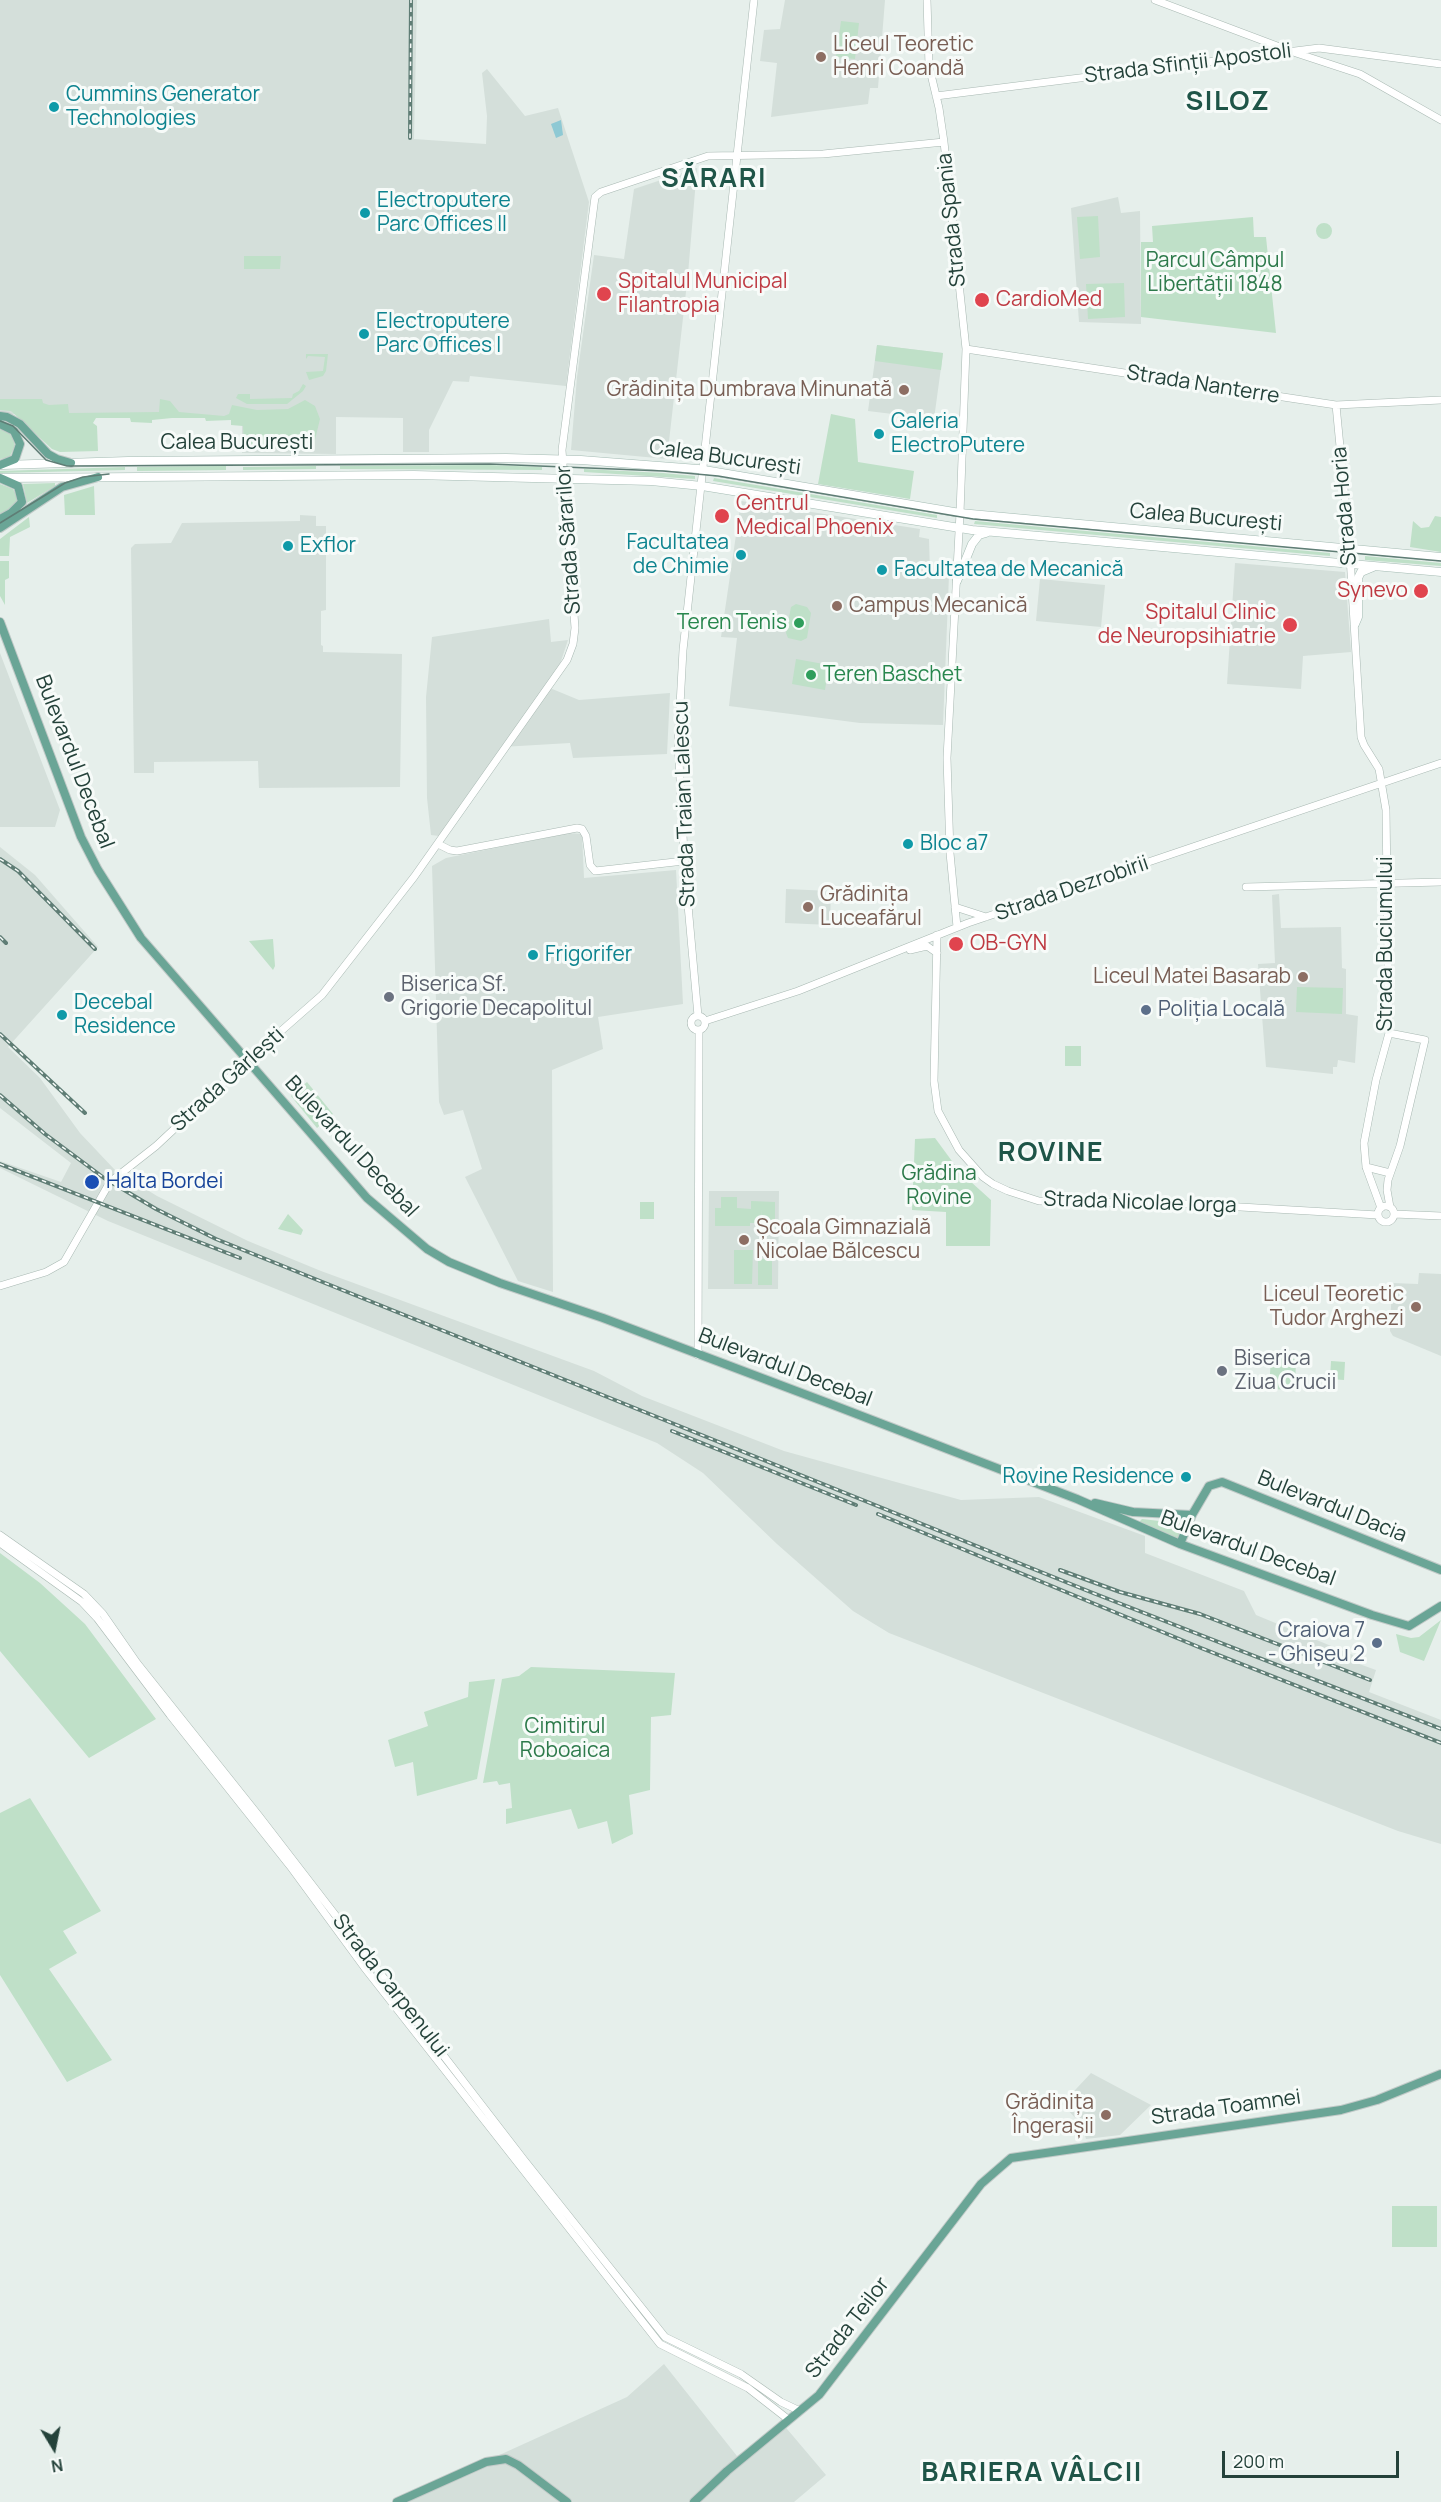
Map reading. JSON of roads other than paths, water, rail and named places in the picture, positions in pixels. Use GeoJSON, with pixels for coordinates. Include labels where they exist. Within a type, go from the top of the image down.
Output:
{"type":"FeatureCollection","features":[{"type":"Feature","properties":{"kind":"main road"},"geometry":{"type":"LineString","coordinates":[[0,416],[8,417],[20,424],[48,454],[71,463]]}},
{"type":"Feature","properties":{"kind":"main road"},"geometry":{"type":"LineString","coordinates":[[0,424],[14,431],[20,444],[15,459],[0,465]]}},
{"type":"Feature","properties":{"kind":"main road","name":"Calea București"},"geometry":{"type":"LineString","coordinates":[[0,465],[562,459],[704,470],[960,513],[1441,557]]}},
{"type":"Feature","properties":{"kind":"main road","name":"Calea București"},"geometry":{"type":"LineString","coordinates":[[0,478],[414,474],[651,481],[702,486],[959,529],[1441,572]]}},
{"type":"Feature","properties":{"kind":"main road"},"geometry":{"type":"LineString","coordinates":[[0,528],[62,487],[98,477]]}},
{"type":"Feature","properties":{"kind":"main road"},"geometry":{"type":"LineString","coordinates":[[0,478],[18,486],[22,502],[11,513],[0,519]]}},
{"type":"Feature","properties":{"kind":"main road"},"geometry":{"type":"LineString","coordinates":[[957,581],[975,539],[988,532]]}},
{"type":"Feature","properties":{"kind":"main road"},"geometry":{"type":"LineString","coordinates":[[1355,624],[1358,617],[1358,578],[1360,573],[1375,566]]}},
{"type":"Feature","properties":{"kind":"main road","name":"Bulevardul Decebal"},"geometry":{"type":"LineString","coordinates":[[0,622],[71,815],[98,870],[141,938],[367,1198],[427,1249],[449,1262],[500,1283],[603,1318],[1077,1499],[1180,1544],[1372,1615],[1409,1626],[1441,1606]]}},
{"type":"Feature","properties":{"kind":"main road","name":"Bulevardul Dacia"},"geometry":{"type":"LineString","coordinates":[[1192,1515],[1209,1486],[1222,1482],[1441,1570]]}},
{"type":"Feature","properties":{"kind":"main road","name":"Bulevardul Decebal"},"geometry":{"type":"LineString","coordinates":[[1077,1499],[1132,1512],[1192,1515]]}},
{"type":"Feature","properties":{"kind":"main road"},"geometry":{"type":"LineString","coordinates":[[1180,1544],[1192,1515]]}},
{"type":"Feature","properties":{"kind":"main road","name":"Strada Toamnei"},"geometry":{"type":"LineString","coordinates":[[1011,2158],[1341,2110],[1377,2100],[1441,2074]]}},
{"type":"Feature","properties":{"kind":"main road","name":"Strada Teilor"},"geometry":{"type":"LineString","coordinates":[[694,2502],[727,2471],[819,2395],[981,2184],[1011,2158]]}},
{"type":"Feature","properties":{"kind":"main road"},"geometry":{"type":"LineString","coordinates":[[397,2502],[480,2464],[506,2459],[518,2465],[567,2502]]}},
{"type":"Feature","properties":{"kind":"street","name":"Strada Traian Lalescu"},"geometry":{"type":"LineString","coordinates":[[698,1016],[684,861],[678,742],[683,650],[754,0]]}},
{"type":"Feature","properties":{"kind":"street","name":"Strada Spania"},"geometry":{"type":"LineString","coordinates":[[927,0],[929,66],[944,142],[966,349],[947,758],[950,853],[957,927]]}},
{"type":"Feature","properties":{"kind":"street"},"geometry":{"type":"LineString","coordinates":[[1155,0],[1293,52],[1360,74],[1441,120]]}},
{"type":"Feature","properties":{"kind":"street","name":"Strada Sfinții Apostoli"},"geometry":{"type":"LineString","coordinates":[[936,96],[1319,48],[1441,64]]}},
{"type":"Feature","properties":{"kind":"street"},"geometry":{"type":"LineString","coordinates":[[737,156],[823,153],[944,142]]}},
{"type":"Feature","properties":{"kind":"street","name":"Strada Sărarilor"},"geometry":{"type":"LineString","coordinates":[[438,844],[560,673],[573,644],[574,610],[562,447],[595,197],[601,192],[708,156],[737,156]]}},
{"type":"Feature","properties":{"kind":"street","name":"Strada Nanterre"},"geometry":{"type":"LineString","coordinates":[[966,349],[1336,405],[1441,400]]}},
{"type":"Feature","properties":{"kind":"street","name":"Strada Horia"},"geometry":{"type":"LineString","coordinates":[[1336,405],[1355,624],[1362,742],[1376,762],[1383,782]]}},
{"type":"Feature","properties":{"kind":"street","name":"Strada Dezrobirii"},"geometry":{"type":"LineString","coordinates":[[705,1021],[798,991],[957,927],[1441,763]]}},
{"type":"Feature","properties":{"kind":"street","name":"Strada Buciumului"},"geometry":{"type":"LineString","coordinates":[[1380,1212],[1366,1167],[1364,1133],[1389,1033],[1388,883],[1383,782]]}},
{"type":"Feature","properties":{"kind":"street"},"geometry":{"type":"LineString","coordinates":[[438,844],[450,850],[457,850],[571,828],[582,829],[586,836],[590,865],[595,871],[684,861]]}},
{"type":"Feature","properties":{"kind":"street","name":"Strada Gârlești"},"geometry":{"type":"LineString","coordinates":[[0,1286],[46,1272],[64,1262],[110,1182],[156,1146],[308,1008],[336,979],[438,844]]}},
{"type":"Feature","properties":{"kind":"street"},"geometry":{"type":"LineString","coordinates":[[1246,887],[1441,882]]}},
{"type":"Feature","properties":{"kind":"street"},"geometry":{"type":"LineString","coordinates":[[955,907],[986,917]]}},
{"type":"Feature","properties":{"kind":"street","name":"Strada Nicolae Iorga"},"geometry":{"type":"LineString","coordinates":[[937,935],[934,1081],[938,1111],[959,1150],[983,1177],[993,1184],[1039,1201],[1189,1204],[1380,1212]]}},
{"type":"Feature","properties":{"kind":"street"},"geometry":{"type":"LineString","coordinates":[[895,952],[927,946],[937,953]]}},
{"type":"Feature","properties":{"kind":"street"},"geometry":{"type":"LineString","coordinates":[[698,1016],[705,1021],[705,1026],[699,1030],[691,1024],[693,1018],[698,1016]]}},
{"type":"Feature","properties":{"kind":"street"},"geometry":{"type":"LineString","coordinates":[[698,1355],[699,1030]]}},
{"type":"Feature","properties":{"kind":"street"},"geometry":{"type":"LineString","coordinates":[[1389,1033],[1425,1040],[1400,1146],[1390,1173],[1387,1190],[1392,1211],[1392,1220],[1387,1222],[1380,1220],[1380,1212],[1392,1211],[1441,1216]]}},
{"type":"Feature","properties":{"kind":"street"},"geometry":{"type":"LineString","coordinates":[[1366,1167],[1390,1173]]}},
{"type":"Feature","properties":{"kind":"street","name":"Strada Carpenului"},"geometry":{"type":"LineString","coordinates":[[0,1535],[84,1594],[103,1614],[170,1705],[253,1807],[524,2160],[664,2337],[736,2371],[781,2402],[800,2411]]}},
{"type":"Feature","properties":{"kind":"street","name":"Strada Carpenului"},"geometry":{"type":"LineString","coordinates":[[0,1543],[55,1581],[82,1602],[97,1618],[170,1715],[290,1866],[363,1967],[656,2339],[666,2348],[748,2388],[789,2420]]}},
{"type":"Feature","properties":{"kind":"water"},"geometry":{"type":"Polygon","coordinates":[[[561,120],[563,135],[556,138],[551,124],[561,120]]]}},
{"type":"Feature","properties":{"kind":"tram line"},"geometry":{"type":"LineString","coordinates":[[0,421],[13,426],[46,460],[67,466],[490,464],[663,471],[718,476],[973,519],[1441,561]]}},
{"type":"Feature","properties":{"kind":"tram line"},"geometry":{"type":"LineString","coordinates":[[0,523],[65,483],[83,477],[109,474]]}},
{"type":"Feature","properties":{"kind":"railway"},"geometry":{"type":"LineString","coordinates":[[410,138],[411,0]]}},
{"type":"Feature","properties":{"kind":"railway"},"geometry":{"type":"LineString","coordinates":[[0,859],[18,871],[95,949]]}},
{"type":"Feature","properties":{"kind":"railway"},"geometry":{"type":"LineString","coordinates":[[0,937],[6,943]]}},
{"type":"Feature","properties":{"kind":"railway"},"geometry":{"type":"LineString","coordinates":[[0,1034],[85,1113]]}},
{"type":"Feature","properties":{"kind":"railway"},"geometry":{"type":"LineString","coordinates":[[0,1095],[45,1134],[104,1178],[156,1209],[216,1239],[1093,1593],[1441,1729]]}},
{"type":"Feature","properties":{"kind":"railway"},"geometry":{"type":"LineString","coordinates":[[0,1164],[240,1258]]}},
{"type":"Feature","properties":{"kind":"railway"},"geometry":{"type":"LineString","coordinates":[[672,1431],[856,1505]]}},
{"type":"Feature","properties":{"kind":"railway"},"geometry":{"type":"LineString","coordinates":[[878,1514],[1201,1648],[1441,1743]]}},
{"type":"Feature","properties":{"kind":"railway"},"geometry":{"type":"LineString","coordinates":[[1060,1570],[1120,1592],[1200,1614],[1370,1680]]}},
{"type":"Feature","properties":{"kind":"place","name":"Liceul Teoretic Henri Coandă"},"geometry":{"type":"Point","coordinates":[821,57]}},
{"type":"Feature","properties":{"kind":"place","name":"Cummins Generator Technologies"},"geometry":{"type":"Point","coordinates":[54,107]}},
{"type":"Feature","properties":{"kind":"place","name":"Electroputere Parc Offices II"},"geometry":{"type":"Point","coordinates":[365,213]}},
{"type":"Feature","properties":{"kind":"place","name":"Spitalul Municipal Filantropia"},"geometry":{"type":"Point","coordinates":[604,294]}},
{"type":"Feature","properties":{"kind":"place","name":"CardioMed"},"geometry":{"type":"Point","coordinates":[982,300]}},
{"type":"Feature","properties":{"kind":"place","name":"Electroputere Parc Offices I"},"geometry":{"type":"Point","coordinates":[364,334]}},
{"type":"Feature","properties":{"kind":"place","name":"Grădinița Dumbrava Minunată"},"geometry":{"type":"Point","coordinates":[904,390]}},
{"type":"Feature","properties":{"kind":"place","name":"Galeria ElectroPutere"},"geometry":{"type":"Point","coordinates":[879,434]}},
{"type":"Feature","properties":{"kind":"place","name":"Centrul Medical Phoenix"},"geometry":{"type":"Point","coordinates":[722,516]}},
{"type":"Feature","properties":{"kind":"place","name":"Exflor"},"geometry":{"type":"Point","coordinates":[288,546]}},
{"type":"Feature","properties":{"kind":"place","name":"Facultatea de Chimie"},"geometry":{"type":"Point","coordinates":[741,555]}},
{"type":"Feature","properties":{"kind":"place","name":"Facultatea de Mecanică"},"geometry":{"type":"Point","coordinates":[882,570]}},
{"type":"Feature","properties":{"kind":"place","name":"Synevo"},"geometry":{"type":"Point","coordinates":[1421,591]}},
{"type":"Feature","properties":{"kind":"place","name":"Campus Mecanică"},"geometry":{"type":"Point","coordinates":[837,606]}},
{"type":"Feature","properties":{"kind":"place","name":"Teren Tenis"},"geometry":{"type":"Point","coordinates":[799,623]}},
{"type":"Feature","properties":{"kind":"place","name":"Spitalul Clinic de Neuropsihiatrie"},"geometry":{"type":"Point","coordinates":[1290,625]}},
{"type":"Feature","properties":{"kind":"place","name":"Teren Baschet"},"geometry":{"type":"Point","coordinates":[811,675]}},
{"type":"Feature","properties":{"kind":"place","name":"Bloc a7"},"geometry":{"type":"Point","coordinates":[908,844]}},
{"type":"Feature","properties":{"kind":"place","name":"Grădinița Luceafărul"},"geometry":{"type":"Point","coordinates":[808,907]}},
{"type":"Feature","properties":{"kind":"place","name":"OB-GYN"},"geometry":{"type":"Point","coordinates":[956,944]}},
{"type":"Feature","properties":{"kind":"place","name":"Frigorifer"},"geometry":{"type":"Point","coordinates":[533,955]}},
{"type":"Feature","properties":{"kind":"place","name":"Liceul Matei Basarab"},"geometry":{"type":"Point","coordinates":[1303,977]}},
{"type":"Feature","properties":{"kind":"place","name":"Biserica Sf. Grigorie Decapolitul"},"geometry":{"type":"Point","coordinates":[389,997]}},
{"type":"Feature","properties":{"kind":"place","name":"Poliția Locală"},"geometry":{"type":"Point","coordinates":[1146,1010]}},
{"type":"Feature","properties":{"kind":"place","name":"Decebal Residence"},"geometry":{"type":"Point","coordinates":[62,1015]}},
{"type":"Feature","properties":{"kind":"place","name":"Halta Bordei"},"geometry":{"type":"Point","coordinates":[92,1182]}},
{"type":"Feature","properties":{"kind":"place","name":"Școala Gimnazială Nicolae Bălcescu"},"geometry":{"type":"Point","coordinates":[744,1240]}},
{"type":"Feature","properties":{"kind":"place","name":"Liceul Teoretic Tudor Arghezi"},"geometry":{"type":"Point","coordinates":[1416,1307]}},
{"type":"Feature","properties":{"kind":"place","name":"Biserica Ziua Crucii"},"geometry":{"type":"Point","coordinates":[1222,1371]}},
{"type":"Feature","properties":{"kind":"place","name":"Rovine Residence"},"geometry":{"type":"Point","coordinates":[1186,1477]}},
{"type":"Feature","properties":{"kind":"place","name":"Craiova 7 - Ghișeu 2"},"geometry":{"type":"Point","coordinates":[1377,1643]}},
{"type":"Feature","properties":{"kind":"place","name":"Grădinița Îngerașii"},"geometry":{"type":"Point","coordinates":[1106,2115]}},
{"type":"Feature","properties":{"kind":"district","name":"SILOZ"},"geometry":{"type":"Point","coordinates":[1228,102]}},
{"type":"Feature","properties":{"kind":"district","name":"SĂRARI"},"geometry":{"type":"Point","coordinates":[714,179]}},
{"type":"Feature","properties":{"kind":"district","name":"ROVINE"},"geometry":{"type":"Point","coordinates":[1051,1153]}},
{"type":"Feature","properties":{"kind":"district","name":"BARIERA VÂLCII"},"geometry":{"type":"Point","coordinates":[1032,2473]}},
{"type":"Feature","properties":{"kind":"park label","name":"Parcul Câmpul Libertății 1848"},"geometry":{"type":"Point","coordinates":[1215,273]}},
{"type":"Feature","properties":{"kind":"park label","name":"Grădina Rovine"},"geometry":{"type":"Point","coordinates":[939,1186]}},
{"type":"Feature","properties":{"kind":"park label","name":"Cimitirul Roboaica"},"geometry":{"type":"Point","coordinates":[565,1739]}}]}
